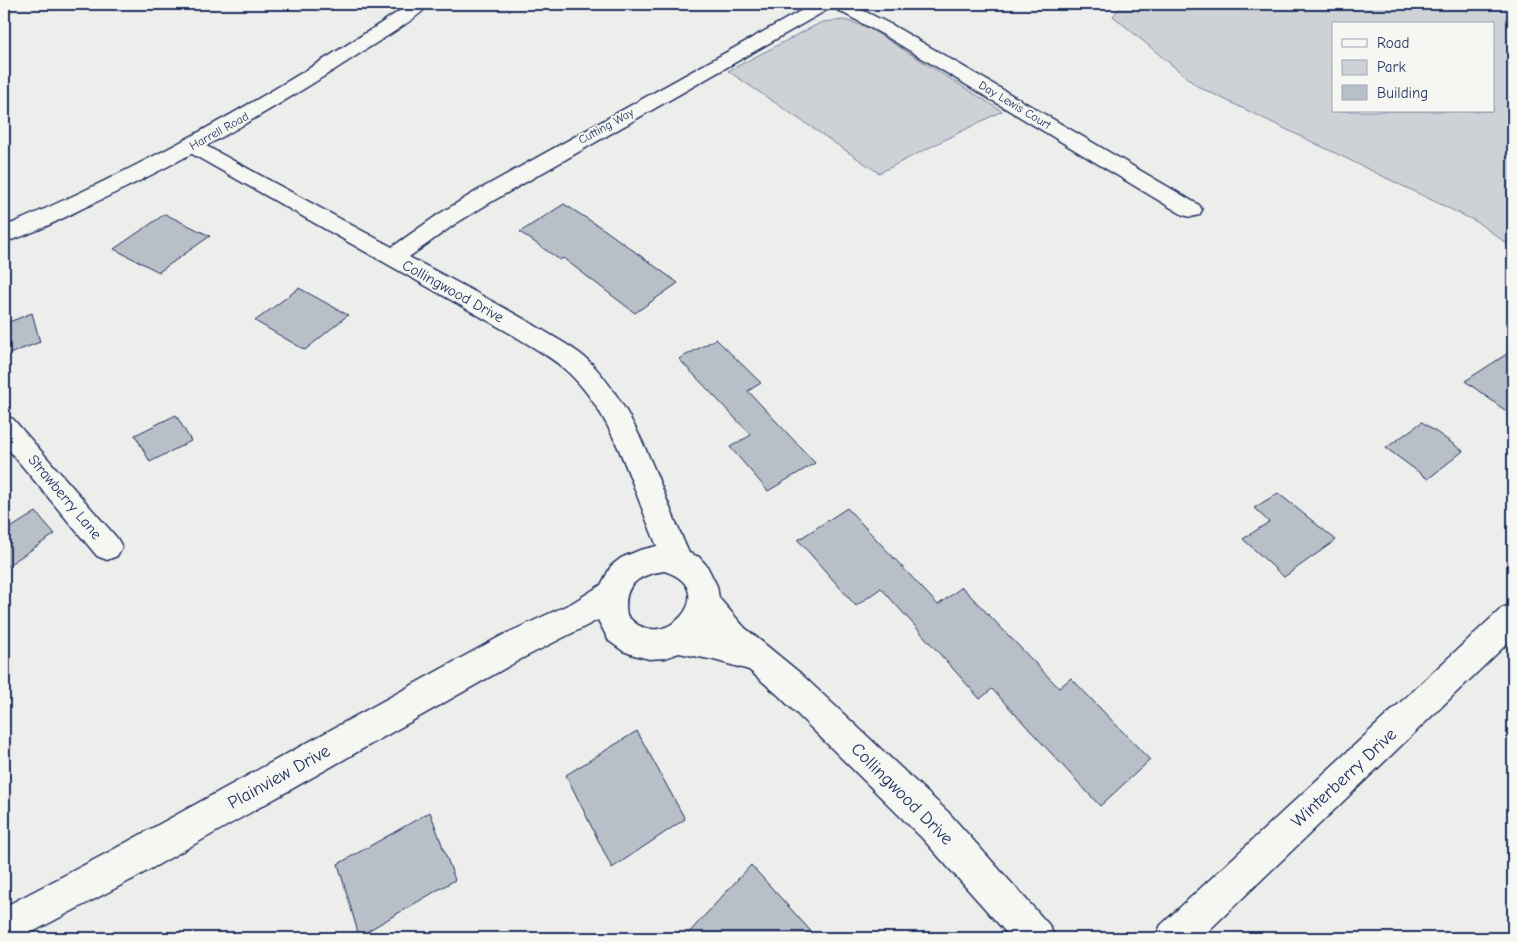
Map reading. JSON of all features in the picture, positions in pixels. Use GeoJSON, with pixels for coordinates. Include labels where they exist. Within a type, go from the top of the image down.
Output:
{"type":"FeatureCollection","features":[{"type":"Feature","properties":{"kind":"street","name":"Harrell Road"},"geometry":{"type":"LineString","coordinates":[[4,234],[60,212],[192,146],[275,100],[421,4]]}},
{"type":"Feature","properties":{"kind":"street","name":"Cutting Way"},"geometry":{"type":"LineString","coordinates":[[393,257],[483,196],[825,4]]}},
{"type":"Feature","properties":{"kind":"street","name":"Day Lewis Court"},"geometry":{"type":"LineString","coordinates":[[838,4],[888,30],[1191,210]]}},
{"type":"Feature","properties":{"kind":"street","name":"Collingwood Drive"},"geometry":{"type":"LineString","coordinates":[[192,146],[522,329],[564,356],[583,371],[606,400],[635,453],[651,498],[678,562]]}},
{"type":"Feature","properties":{"kind":"street","name":"Strawberry Lane"},"geometry":{"type":"LineString","coordinates":[[4,426],[107,547]]}},
{"type":"Feature","properties":{"kind":"street","name":"Collingwood Drive"},"geometry":{"type":"LineString","coordinates":[[638,564],[648,533],[651,498]]}},
{"type":"Feature","properties":{"kind":"street"},"geometry":{"type":"LineString","coordinates":[[664,558],[678,562],[684,564],[698,576],[705,594],[702,613],[690,631],[672,642],[650,645],[632,640],[621,631],[611,615],[610,598],[616,583],[628,570],[644,561],[664,558]]}},
{"type":"Feature","properties":{"kind":"street","name":"Plainview Drive"},"geometry":{"type":"LineString","coordinates":[[4,927],[120,866],[512,647],[583,613],[612,594]]}},
{"type":"Feature","properties":{"kind":"street","name":"Collingwood Drive"},"geometry":{"type":"LineString","coordinates":[[704,602],[734,638],[789,684],[936,825],[1036,938]]}},
{"type":"Feature","properties":{"kind":"street","name":"Winterberry Drive"},"geometry":{"type":"LineString","coordinates":[[1174,938],[1513,618]]}},
{"type":"Feature","properties":{"kind":"street","name":"Plainview Drive"},"geometry":{"type":"LineString","coordinates":[[555,627],[586,626],[621,631]]}},
{"type":"Feature","properties":{"kind":"street","name":"Collingwood Drive"},"geometry":{"type":"LineString","coordinates":[[679,638],[714,645],[759,659]]}},
{"type":"Feature","properties":{"kind":"green space"},"geometry":{"type":"Polygon","coordinates":[[[1123,4],[1513,4],[1513,248],[1477,222],[1197,86],[1113,16],[1123,4]]]}},
{"type":"Feature","properties":{"kind":"green space"},"geometry":{"type":"Polygon","coordinates":[[[845,20],[867,27],[1002,111],[879,173],[728,71],[822,22],[845,20]]]}},
{"type":"Feature","properties":{"kind":"building"},"geometry":{"type":"Polygon","coordinates":[[[564,204],[605,230],[678,283],[635,313],[563,258],[560,260],[520,232],[564,204]]]}},
{"type":"Feature","properties":{"kind":"building"},"geometry":{"type":"Polygon","coordinates":[[[165,214],[210,236],[159,272],[114,249],[165,214]]]}},
{"type":"Feature","properties":{"kind":"building"},"geometry":{"type":"Polygon","coordinates":[[[299,288],[348,315],[305,350],[255,321],[299,288]]]}},
{"type":"Feature","properties":{"kind":"building"},"geometry":{"type":"Polygon","coordinates":[[[32,313],[40,342],[4,356],[4,324],[32,313]]]}},
{"type":"Feature","properties":{"kind":"building"},"geometry":{"type":"Polygon","coordinates":[[[716,339],[761,383],[748,391],[815,463],[768,491],[730,447],[751,435],[679,359],[716,339]]]}},
{"type":"Feature","properties":{"kind":"building"},"geometry":{"type":"Polygon","coordinates":[[[1513,350],[1513,416],[1465,381],[1513,350]]]}},
{"type":"Feature","properties":{"kind":"building"},"geometry":{"type":"Polygon","coordinates":[[[176,415],[191,441],[150,462],[135,435],[176,415]]]}},
{"type":"Feature","properties":{"kind":"building"},"geometry":{"type":"Polygon","coordinates":[[[1422,422],[1463,451],[1428,479],[1386,448],[1422,422]]]}},
{"type":"Feature","properties":{"kind":"building"},"geometry":{"type":"Polygon","coordinates":[[[1278,493],[1336,540],[1284,577],[1243,539],[1269,522],[1254,508],[1278,493]]]}},
{"type":"Feature","properties":{"kind":"building"},"geometry":{"type":"Polygon","coordinates":[[[847,508],[938,605],[962,587],[1059,688],[1071,678],[1150,760],[1100,806],[992,689],[980,699],[881,588],[856,606],[798,540],[847,508]]]}},
{"type":"Feature","properties":{"kind":"building"},"geometry":{"type":"Polygon","coordinates":[[[36,512],[55,534],[4,568],[4,532],[36,512]]]}},
{"type":"Feature","properties":{"kind":"building"},"geometry":{"type":"Polygon","coordinates":[[[637,731],[685,819],[612,868],[566,775],[637,731]]]}},
{"type":"Feature","properties":{"kind":"building"},"geometry":{"type":"Polygon","coordinates":[[[430,812],[455,880],[359,936],[338,864],[430,812]]]}},
{"type":"Feature","properties":{"kind":"building"},"geometry":{"type":"Polygon","coordinates":[[[751,865],[817,938],[684,938],[751,865]]]}}]}
